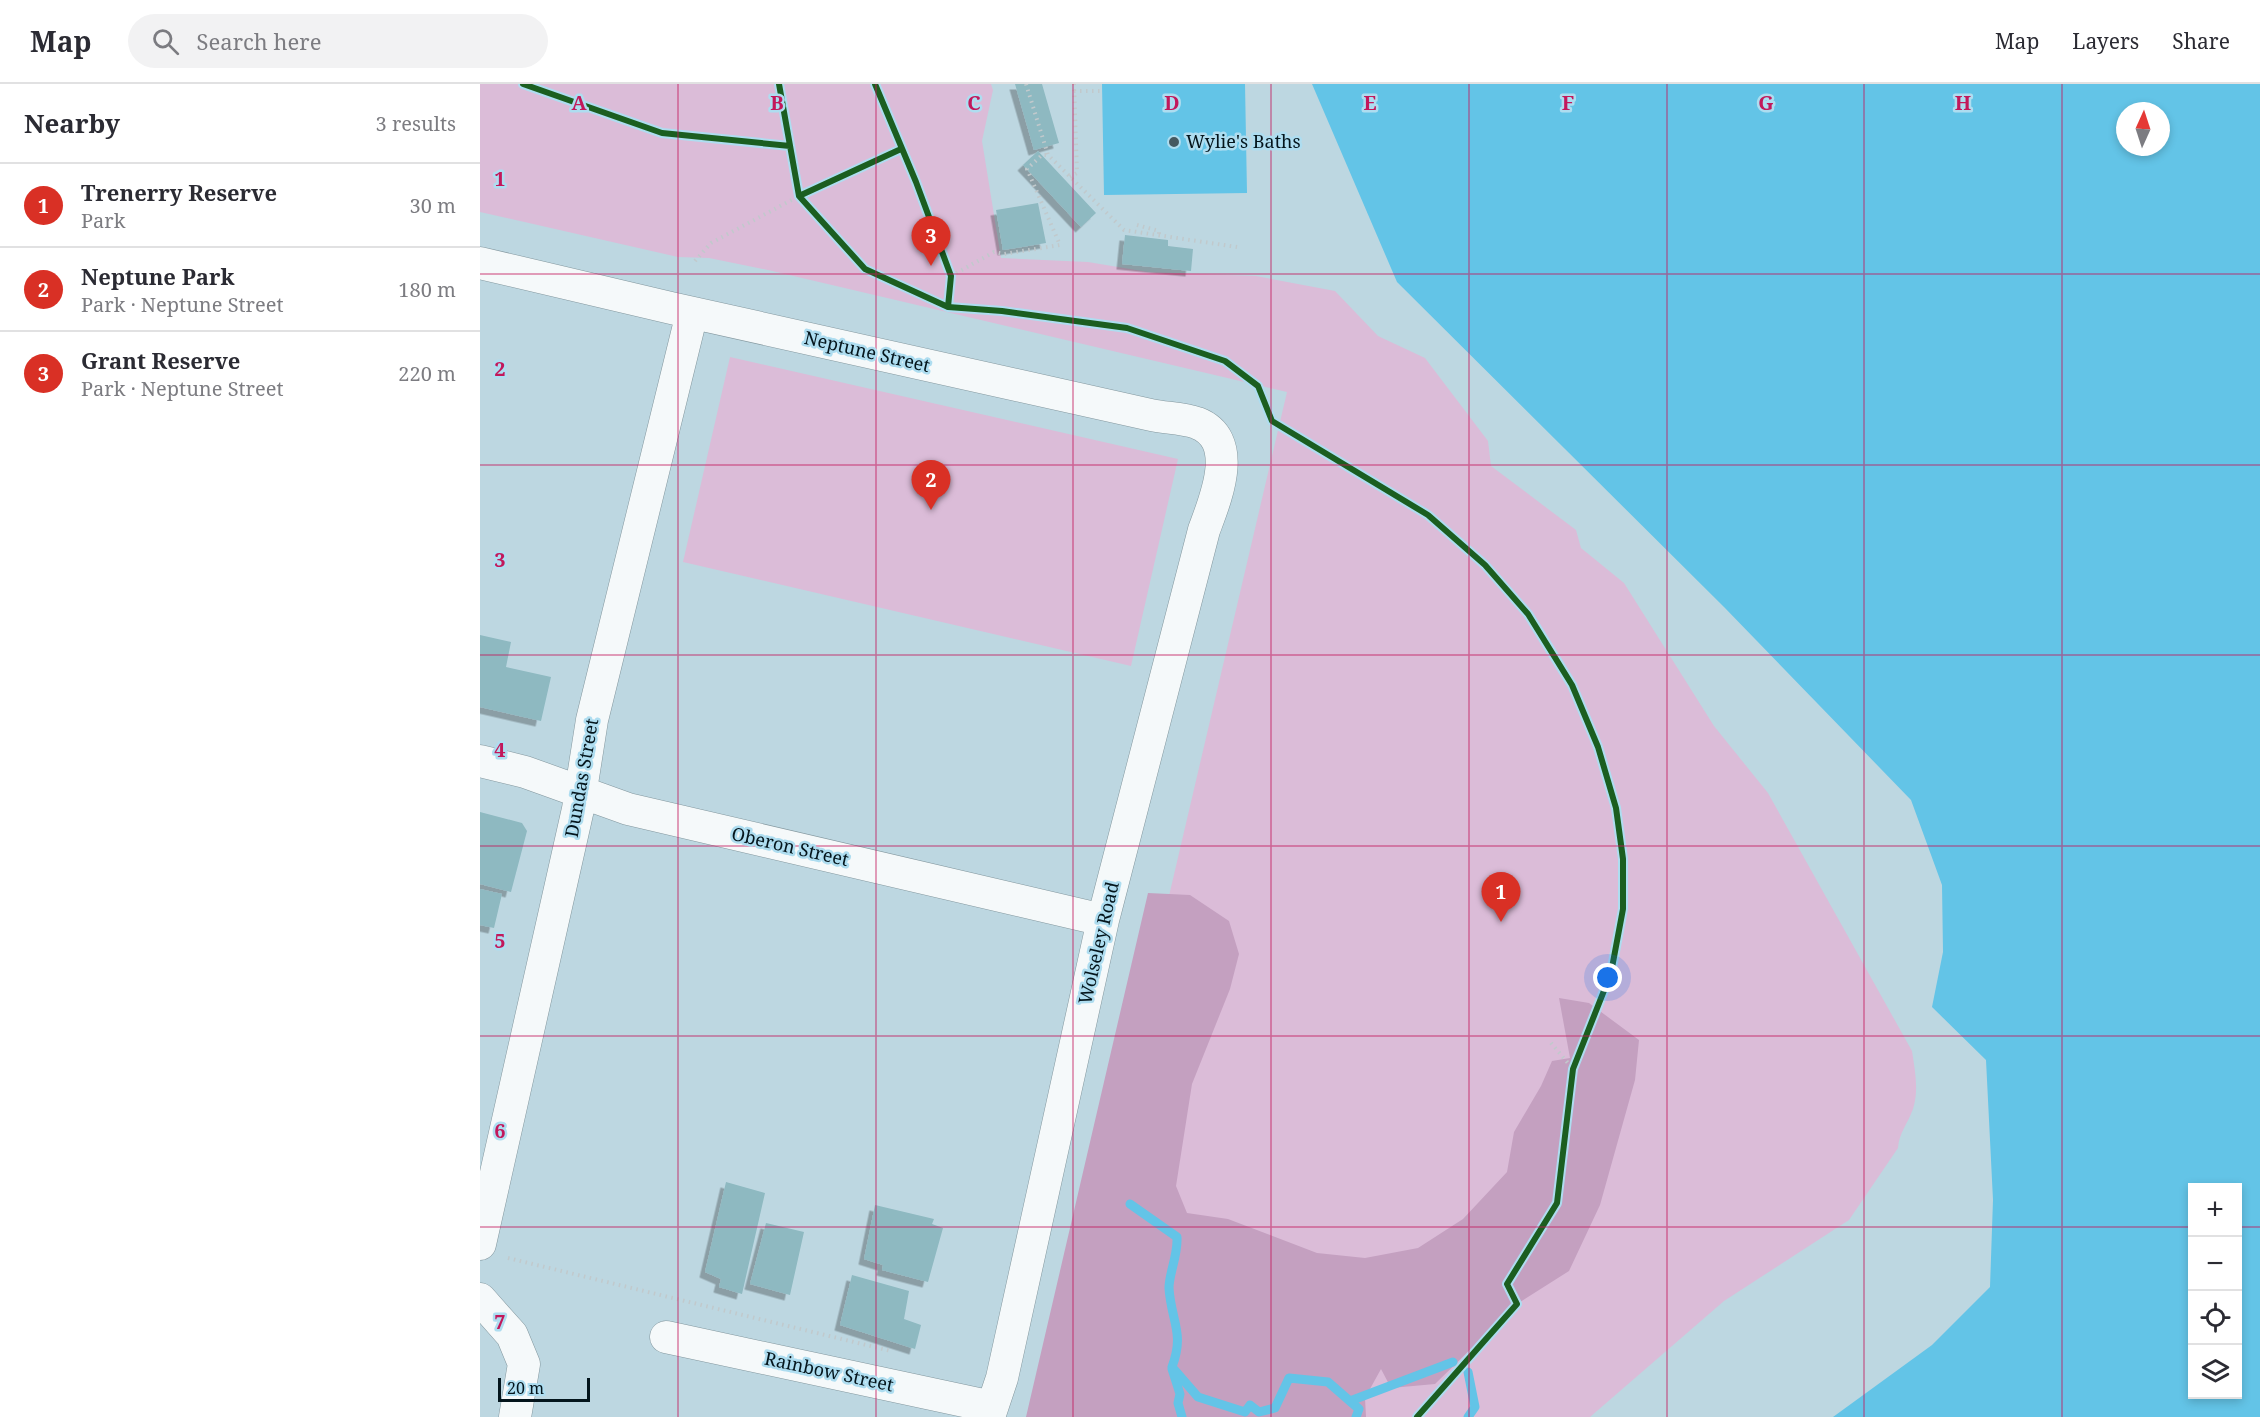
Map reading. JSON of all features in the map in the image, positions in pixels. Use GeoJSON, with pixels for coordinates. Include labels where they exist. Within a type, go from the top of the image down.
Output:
{"type":"FeatureCollection","features":[{"type":"Feature","properties":{"kind":"street","name":"Neptune Street"},"geometry":{"type":"LineString","coordinates":[[480,263],[692,313],[1196,423],[1208,430],[1216,440],[1221,456],[1222,473]]}},
{"type":"Feature","properties":{"kind":"street","name":"Dundas Street"},"geometry":{"type":"LineString","coordinates":[[492,1250],[581,792],[591,720],[692,313]]}},
{"type":"Feature","properties":{"kind":"street","name":"Wolseley Road"},"geometry":{"type":"LineString","coordinates":[[990,1412],[1002,1378],[1103,920],[1204,530],[1222,473]]}},
{"type":"Feature","properties":{"kind":"street","name":"Oberon Street"},"geometry":{"type":"LineString","coordinates":[[480,761],[525,772],[628,809],[1103,920]]}},
{"type":"Feature","properties":{"kind":"street"},"geometry":{"type":"LineString","coordinates":[[480,1299],[512,1335],[524,1364],[515,1417]]}},
{"type":"Feature","properties":{"kind":"street","name":"Rainbow Street"},"geometry":{"type":"LineString","coordinates":[[666,1337],[990,1412]]}},
{"type":"Feature","properties":{"kind":"path"},"geometry":{"type":"LineString","coordinates":[[1026,84],[1048,155],[1124,230],[1237,247]]}},
{"type":"Feature","properties":{"kind":"path"},"geometry":{"type":"LineString","coordinates":[[1070,177],[1077,173],[1074,84]]}},
{"type":"Feature","properties":{"kind":"path"},"geometry":{"type":"LineString","coordinates":[[1074,91],[1102,91]]}},
{"type":"Feature","properties":{"kind":"path"},"geometry":{"type":"LineString","coordinates":[[951,276],[994,252],[1004,254],[1060,245],[1027,169],[1042,156],[1048,155]]}},
{"type":"Feature","properties":{"kind":"path"},"geometry":{"type":"LineString","coordinates":[[797,186],[799,196],[807,204]]}},
{"type":"Feature","properties":{"kind":"path"},"geometry":{"type":"LineString","coordinates":[[695,261],[711,243],[809,191]]}},
{"type":"Feature","properties":{"kind":"path"},"geometry":{"type":"LineString","coordinates":[[1137,225],[1159,231],[1159,235]]}},
{"type":"Feature","properties":{"kind":"path"},"geometry":{"type":"LineString","coordinates":[[947,266],[951,276],[950,286]]}},
{"type":"Feature","properties":{"kind":"path"},"geometry":{"type":"LineString","coordinates":[[1551,1043],[1573,1069]]}},
{"type":"Feature","properties":{"kind":"path"},"geometry":{"type":"LineString","coordinates":[[1572,1080],[1573,1069],[1577,1061]]}},
{"type":"Feature","properties":{"kind":"path"},"geometry":{"type":"LineString","coordinates":[[492,1250],[898,1352]]}},
{"type":"Feature","properties":{"kind":"shaded area"},"geometry":{"type":"Polygon","coordinates":[[[480,84],[991,84],[993,90],[982,141],[1001,258],[1088,262],[1148,272],[1256,276],[1335,291],[1378,336],[1425,358],[1488,441],[1491,466],[1576,530],[1581,548],[1624,583],[1714,726],[1768,793],[1912,1051],[1916,1088],[1913,1109],[1898,1148],[1849,1220],[1724,1301],[1590,1417],[1047,1417],[1287,392],[768,270],[709,258],[678,257],[480,212],[480,84]]]}},
{"type":"Feature","properties":{"kind":"shaded area"},"geometry":{"type":"Polygon","coordinates":[[[730,357],[1178,459],[1131,666],[683,562],[730,357]]]}},
{"type":"Feature","properties":{"kind":"shaded area"},"geometry":{"type":"Polygon","coordinates":[[[1148,893],[1190,895],[1229,921],[1239,954],[1230,989],[1192,1084],[1176,1186],[1187,1213],[1228,1219],[1317,1253],[1365,1258],[1418,1248],[1463,1219],[1507,1172],[1514,1132],[1541,1086],[1552,1061],[1570,1058],[1559,998],[1589,1003],[1639,1040],[1635,1080],[1600,1205],[1569,1271],[1517,1304],[1435,1384],[1391,1388],[1381,1369],[1365,1398],[1366,1417],[1026,1417],[1148,893]]]}},
{"type":"Feature","properties":{"kind":"water","name":"Wylie's Baths"},"geometry":{"type":"Polygon","coordinates":[[[1102,84],[1245,84],[1247,193],[1104,195],[1102,84]]]}},
{"type":"Feature","properties":{"kind":"water"},"geometry":{"type":"Polygon","coordinates":[[[1312,84],[2260,84],[2260,1417],[1833,1417],[1932,1345],[1990,1287],[1993,1200],[1986,1060],[1932,1007],[1943,952],[1942,885],[1911,800],[1724,607],[1397,282],[1312,84]]]}},
{"type":"Feature","properties":{"kind":"building"},"geometry":{"type":"Polygon","coordinates":[[[1015,84],[1042,84],[1059,143],[1034,150],[1015,84]]]}},
{"type":"Feature","properties":{"kind":"building"},"geometry":{"type":"Polygon","coordinates":[[[1038,151],[1096,213],[1081,227],[1023,165],[1038,151]]]}},
{"type":"Feature","properties":{"kind":"building"},"geometry":{"type":"Polygon","coordinates":[[[1038,203],[1046,243],[1003,250],[996,210],[1038,203]]]}},
{"type":"Feature","properties":{"kind":"building"},"geometry":{"type":"Polygon","coordinates":[[[1125,235],[1168,240],[1168,246],[1193,249],[1191,271],[1122,264],[1125,235]]]}},
{"type":"Feature","properties":{"kind":"building"},"geometry":{"type":"Polygon","coordinates":[[[480,635],[511,642],[506,667],[551,677],[541,721],[480,707],[480,635]]]}},
{"type":"Feature","properties":{"kind":"building"},"geometry":{"type":"Polygon","coordinates":[[[480,812],[522,823],[527,831],[511,892],[480,884],[480,812]]]}},
{"type":"Feature","properties":{"kind":"building"},"geometry":{"type":"Polygon","coordinates":[[[480,889],[502,894],[494,928],[480,925],[480,889]]]}},
{"type":"Feature","properties":{"kind":"building"},"geometry":{"type":"Polygon","coordinates":[[[726,1182],[765,1193],[742,1294],[719,1287],[721,1279],[705,1272],[726,1182]]]}},
{"type":"Feature","properties":{"kind":"building"},"geometry":{"type":"Polygon","coordinates":[[[875,1205],[934,1219],[932,1224],[943,1228],[928,1282],[882,1270],[883,1265],[864,1259],[875,1205]]]}},
{"type":"Feature","properties":{"kind":"building"},"geometry":{"type":"Polygon","coordinates":[[[766,1223],[804,1232],[790,1295],[750,1284],[766,1223]]]}},
{"type":"Feature","properties":{"kind":"building"},"geometry":{"type":"Polygon","coordinates":[[[852,1275],[909,1291],[904,1319],[921,1325],[915,1349],[840,1325],[852,1275]]]}},
{"type":"Feature","properties":{"kind":"waterway"},"geometry":{"type":"LineString","coordinates":[[1130,1204],[1177,1237],[1169,1288],[1177,1336],[1176,1355],[1172,1367],[1198,1397],[1245,1412],[1250,1405],[1259,1412],[1275,1408],[1289,1378],[1328,1382],[1359,1409],[1356,1417]]}},
{"type":"Feature","properties":{"kind":"waterway"},"geometry":{"type":"LineString","coordinates":[[1350,1401],[1453,1362]]}},
{"type":"Feature","properties":{"kind":"waterway"},"geometry":{"type":"LineString","coordinates":[[1172,1369],[1180,1394],[1178,1403],[1182,1417]]}},
{"type":"Feature","properties":{"kind":"waterway"},"geometry":{"type":"LineString","coordinates":[[1468,1372],[1475,1407],[1468,1417]]}},
{"type":"Feature","properties":{"kind":"cycle path"},"geometry":{"type":"LineString","coordinates":[[523,84],[662,133],[790,146]]}},
{"type":"Feature","properties":{"kind":"cycle path"},"geometry":{"type":"LineString","coordinates":[[779,84],[799,196],[865,269],[948,307],[1002,311],[1127,328],[1225,361],[1258,386],[1272,421],[1428,515],[1485,565],[1528,614],[1572,685],[1598,747],[1616,808],[1623,859],[1623,909],[1611,973],[1573,1069],[1557,1203],[1507,1284],[1517,1304],[1417,1417]]}},
{"type":"Feature","properties":{"kind":"cycle path"},"geometry":{"type":"LineString","coordinates":[[875,84],[916,182],[951,276],[948,307]]}},
{"type":"Feature","properties":{"kind":"cycle path"},"geometry":{"type":"LineString","coordinates":[[799,196],[901,149]]}},
{"type":"Feature","properties":{"kind":"place","name":"Wylie's Baths"},"geometry":{"type":"Point","coordinates":[1174,142]}},
{"type":"Feature","properties":{"kind":"place","name":"Grant Reserve"},"geometry":{"type":"Point","coordinates":[931,266]}},
{"type":"Feature","properties":{"kind":"place","name":"Neptune Park"},"geometry":{"type":"Point","coordinates":[931,510]}},
{"type":"Feature","properties":{"kind":"place","name":"Trenerry Reserve"},"geometry":{"type":"Point","coordinates":[1501,922]}}]}
